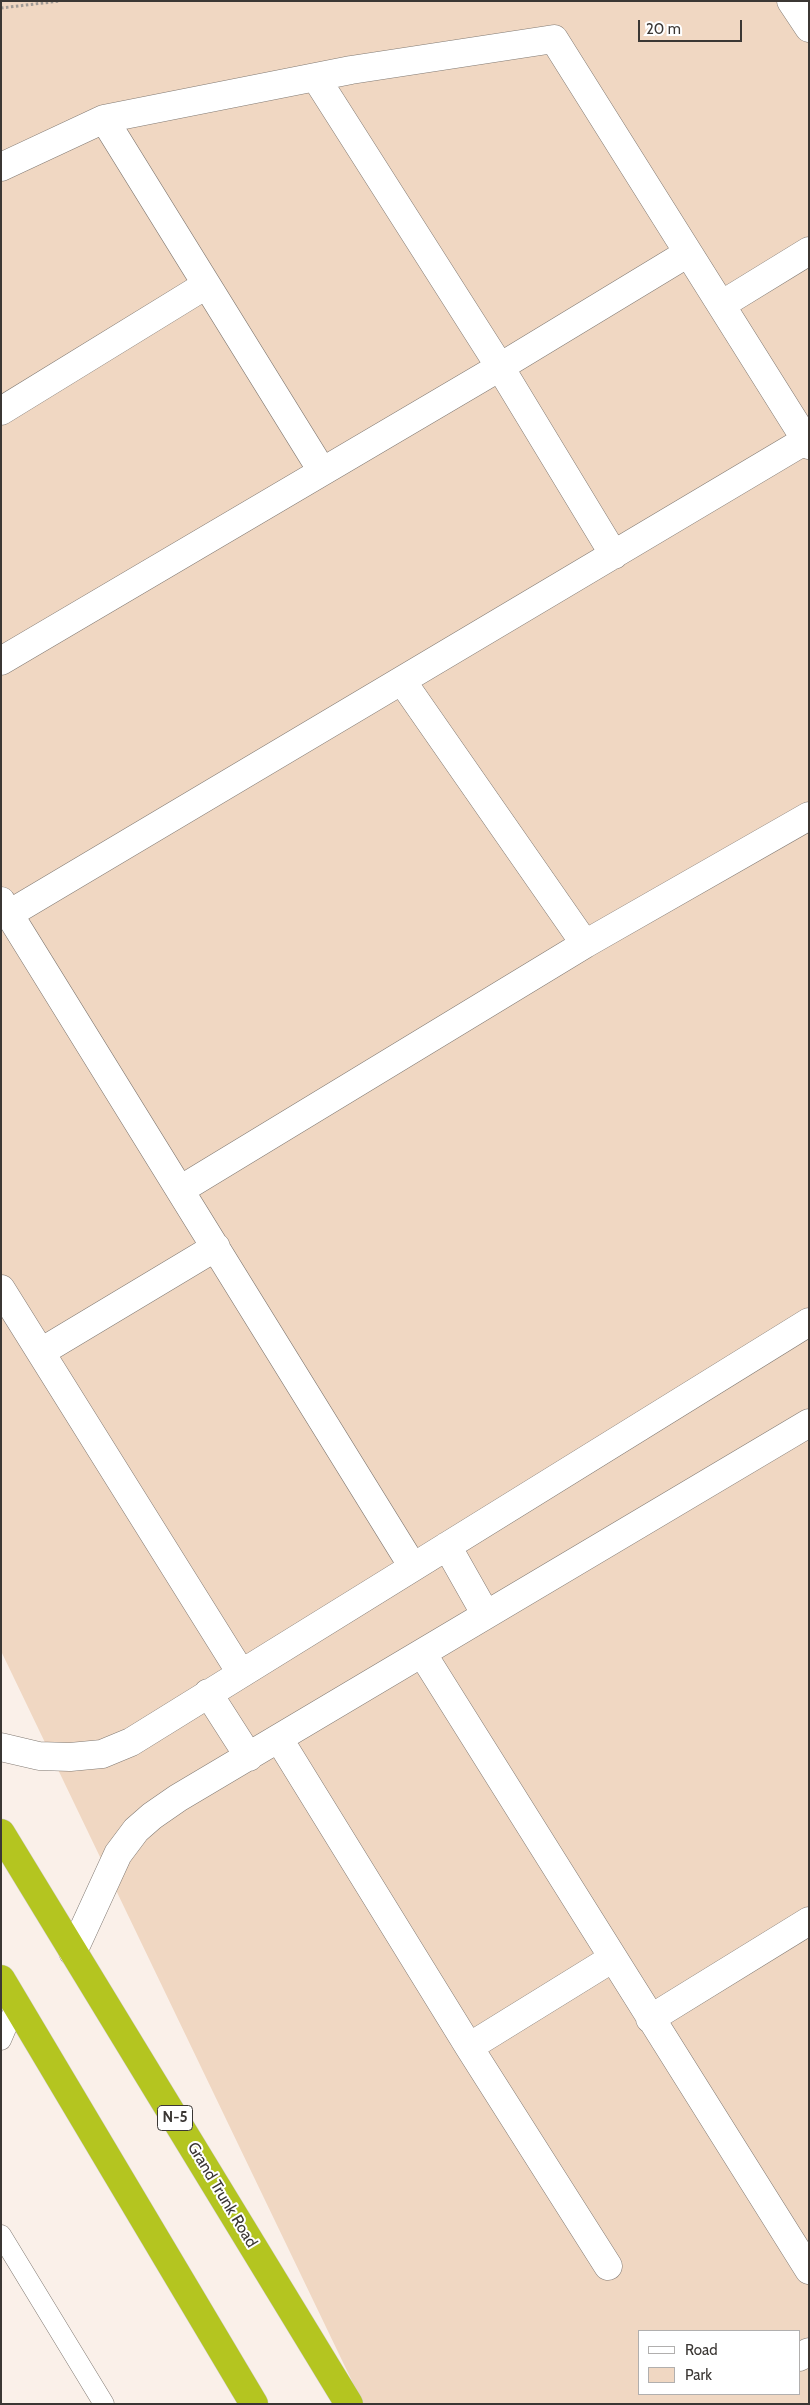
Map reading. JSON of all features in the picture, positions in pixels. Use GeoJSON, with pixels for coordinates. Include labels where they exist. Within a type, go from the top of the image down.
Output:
{"type":"FeatureCollection","features":[{"type":"Feature","properties":{"kind":"highway","name":"Grand Trunk Road"},"geometry":{"type":"LineString","coordinates":[[1,1832],[349,2404]]}},
{"type":"Feature","properties":{"kind":"highway"},"geometry":{"type":"LineString","coordinates":[[1,1980],[254,2404]]}},
{"type":"Feature","properties":{"kind":"street"},"geometry":{"type":"LineString","coordinates":[[791,1],[809,28]]}},
{"type":"Feature","properties":{"kind":"street"},"geometry":{"type":"LineString","coordinates":[[1,167],[104,120],[316,78],[554,39],[807,443],[614,554],[402,681],[5,908],[413,1567]]}},
{"type":"Feature","properties":{"kind":"street"},"geometry":{"type":"LineString","coordinates":[[316,78],[500,367],[614,554]]}},
{"type":"Feature","properties":{"kind":"street"},"geometry":{"type":"LineString","coordinates":[[104,120],[322,471]]}},
{"type":"Feature","properties":{"kind":"street"},"geometry":{"type":"LineString","coordinates":[[721,305],[809,251]]}},
{"type":"Feature","properties":{"kind":"street"},"geometry":{"type":"LineString","coordinates":[[1,661],[500,367],[688,253]]}},
{"type":"Feature","properties":{"kind":"street"},"geometry":{"type":"LineString","coordinates":[[1,411],[206,285]]}},
{"type":"Feature","properties":{"kind":"street"},"geometry":{"type":"LineString","coordinates":[[402,681],[585,944]]}},
{"type":"Feature","properties":{"kind":"street"},"geometry":{"type":"LineString","coordinates":[[180,1190],[585,944],[809,816]]}},
{"type":"Feature","properties":{"kind":"street"},"geometry":{"type":"LineString","coordinates":[[41,1352],[216,1247]]}},
{"type":"Feature","properties":{"kind":"street"},"geometry":{"type":"LineString","coordinates":[[1,1289],[241,1672]]}},
{"type":"Feature","properties":{"kind":"street"},"geometry":{"type":"LineString","coordinates":[[1,1747],[39,1756],[70,1757],[102,1754],[131,1742],[241,1672],[809,1322]]}},
{"type":"Feature","properties":{"kind":"street"},"geometry":{"type":"LineString","coordinates":[[74,1952],[118,1854],[136,1830],[152,1816],[178,1798],[809,1423]]}},
{"type":"Feature","properties":{"kind":"street"},"geometry":{"type":"LineString","coordinates":[[447,1546],[486,1615]]}},
{"type":"Feature","properties":{"kind":"street"},"geometry":{"type":"LineString","coordinates":[[422,1653],[809,2270]]}},
{"type":"Feature","properties":{"kind":"street"},"geometry":{"type":"LineString","coordinates":[[208,1693],[249,1757]]}},
{"type":"Feature","properties":{"kind":"street"},"geometry":{"type":"LineString","coordinates":[[279,1739],[469,2047],[608,2266]]}},
{"type":"Feature","properties":{"kind":"street"},"geometry":{"type":"LineString","coordinates":[[650,2019],[809,1920]]}},
{"type":"Feature","properties":{"kind":"street"},"geometry":{"type":"LineString","coordinates":[[469,2047],[612,1958]]}},
{"type":"Feature","properties":{"kind":"lane"},"geometry":{"type":"LineString","coordinates":[[1,2040],[16,2005]]}},
{"type":"Feature","properties":{"kind":"lane"},"geometry":{"type":"LineString","coordinates":[[1,2235],[104,2404]]}},
{"type":"Feature","properties":{"kind":"path"},"geometry":{"type":"LineString","coordinates":[[1,8],[60,1]]}},
{"type":"Feature","properties":{"kind":"green space"},"geometry":{"type":"Polygon","coordinates":[[[1,1],[809,1],[809,2404],[363,2404],[1,1651],[1,1]]]}}]}
